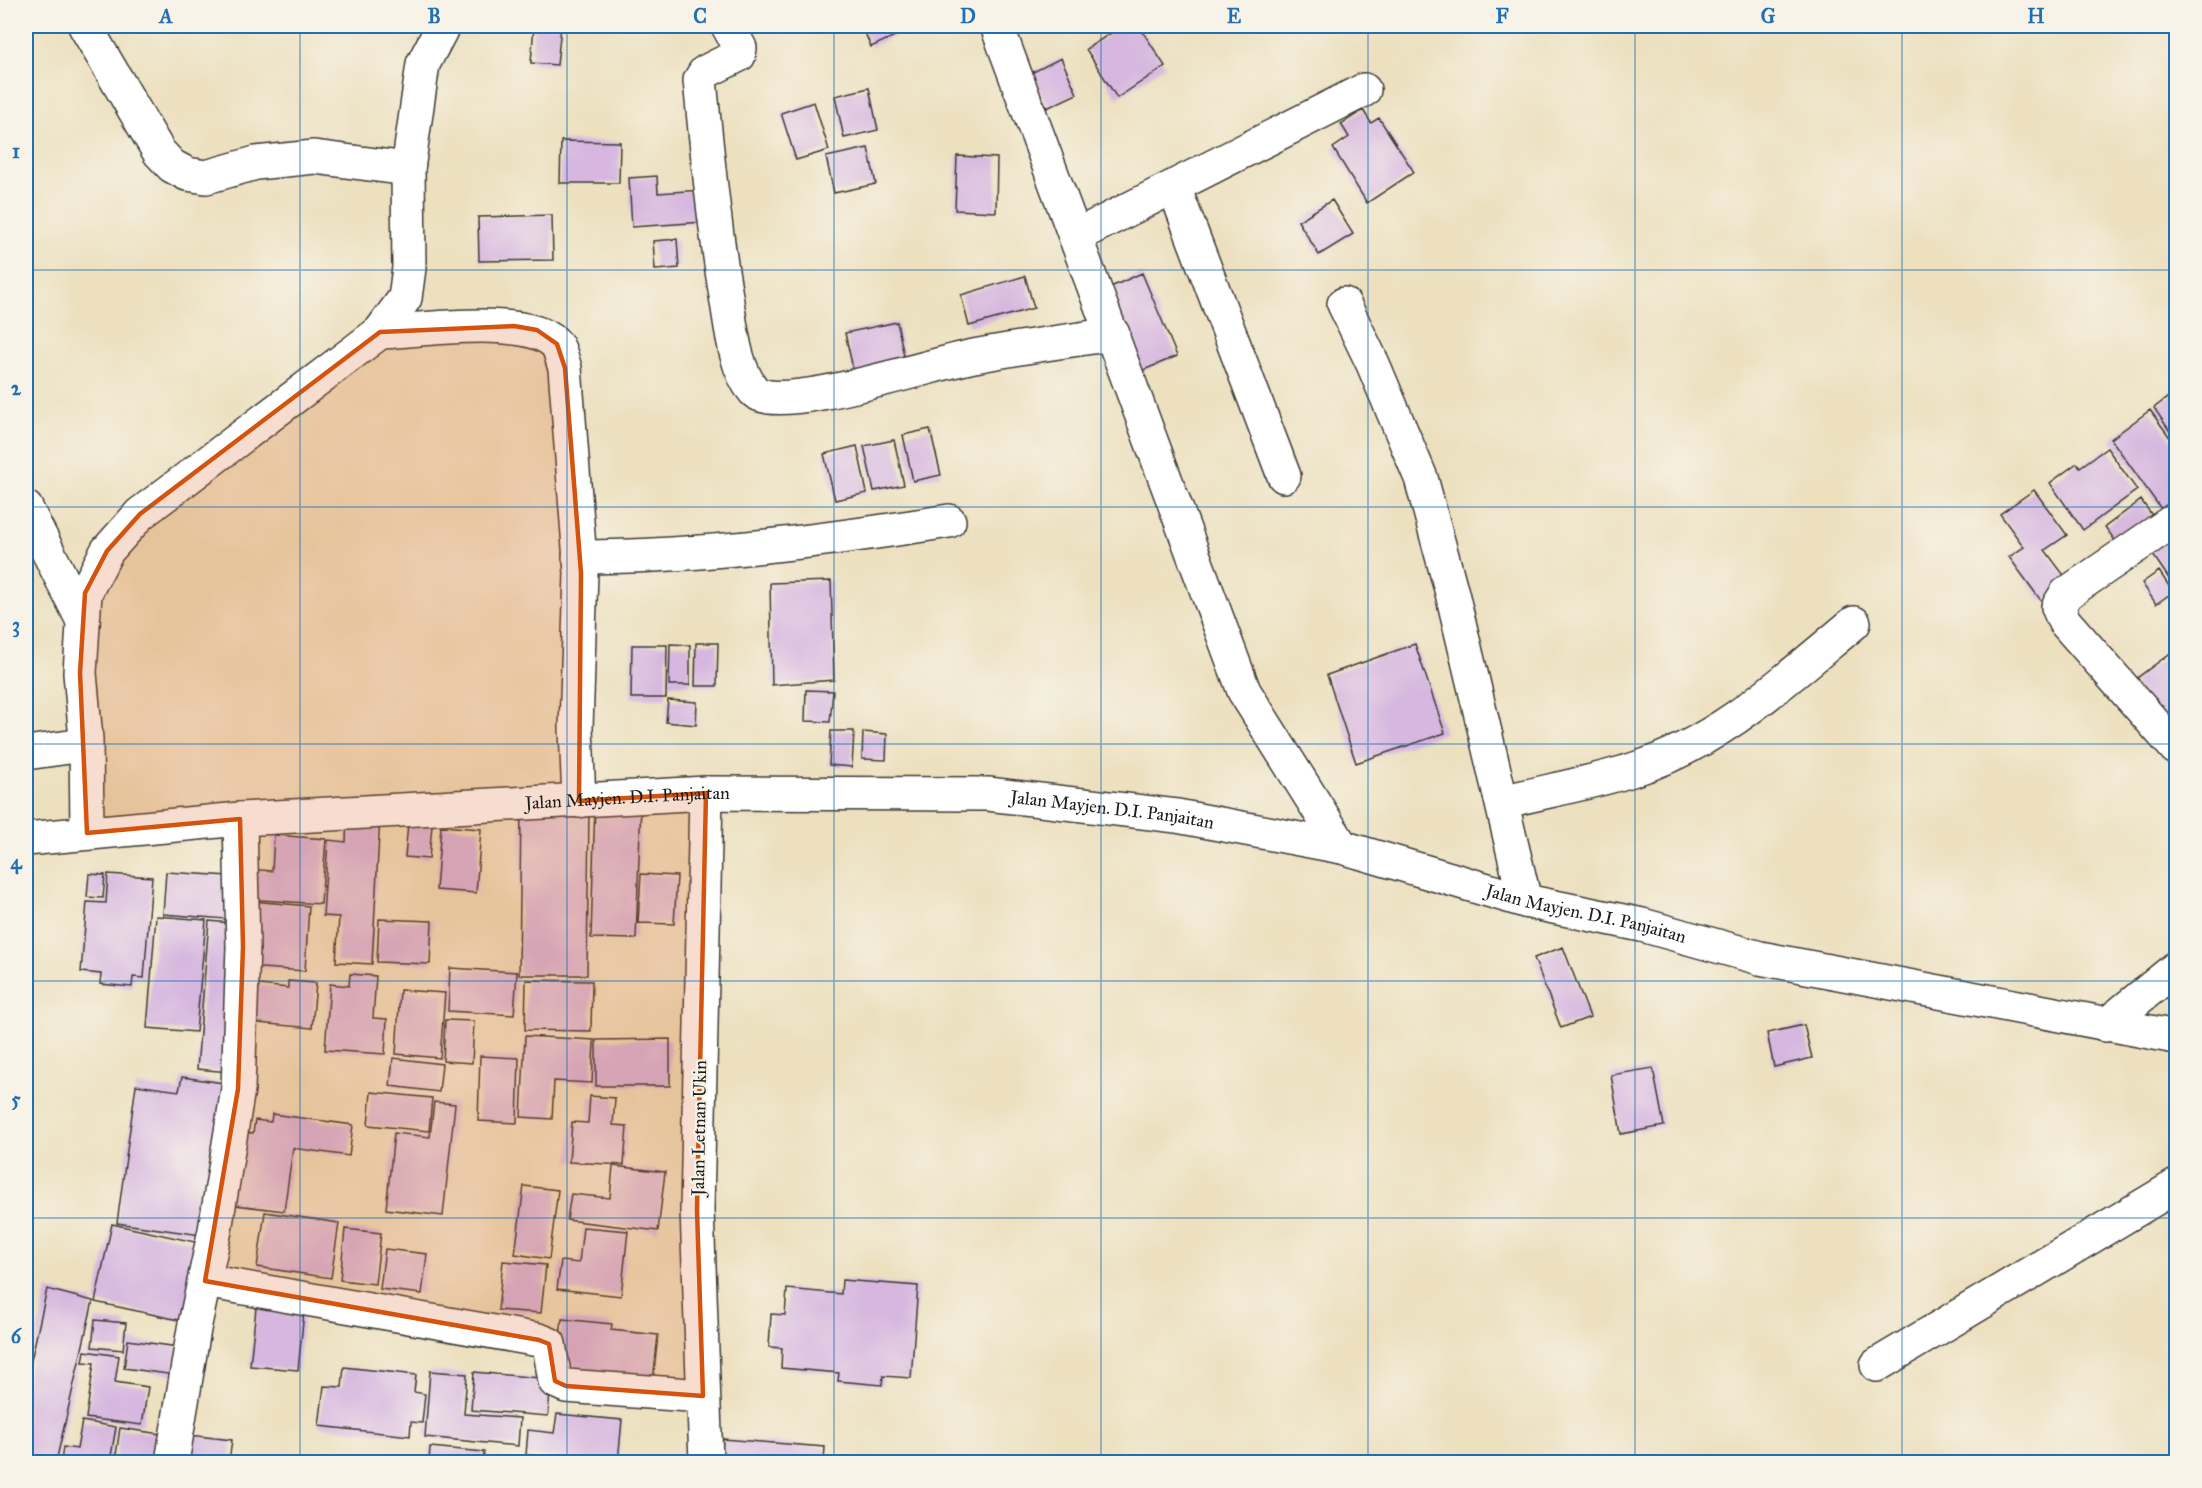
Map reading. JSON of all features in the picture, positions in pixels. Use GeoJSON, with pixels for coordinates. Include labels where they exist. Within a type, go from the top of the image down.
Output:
{"type":"FeatureCollection","features":[{"type":"Feature","properties":{"kind":"street"},"geometry":{"type":"LineString","coordinates":[[85,26],[159,152],[172,166],[187,174],[206,177],[256,163],[314,157],[408,169]]}},
{"type":"Feature","properties":{"kind":"street"},"geometry":{"type":"LineString","coordinates":[[87,833],[80,673],[85,593],[107,550],[140,514],[380,332],[405,298],[409,268],[408,169],[423,64],[442,26]]}},
{"type":"Feature","properties":{"kind":"street"},"geometry":{"type":"LineString","coordinates":[[728,26],[740,48],[739,55],[705,72],[700,80],[715,230],[733,340],[735,351],[755,392],[765,397],[778,398],[823,393],[973,356],[1113,334]]}},
{"type":"Feature","properties":{"kind":"street"},"geometry":{"type":"LineString","coordinates":[[997,26],[1077,236],[1244,692],[1342,847]]}},
{"type":"Feature","properties":{"kind":"street"},"geometry":{"type":"LineString","coordinates":[[1077,236],[1364,90]]}},
{"type":"Feature","properties":{"kind":"street"},"geometry":{"type":"LineString","coordinates":[[1173,187],[1284,476]]}},
{"type":"Feature","properties":{"kind":"street"},"geometry":{"type":"LineString","coordinates":[[1344,304],[1373,364],[1421,478],[1452,593],[1525,901]]}},
{"type":"Feature","properties":{"kind":"street"},"geometry":{"type":"LineString","coordinates":[[380,332],[514,326],[537,330],[556,344],[565,368],[579,557],[576,728],[578,789]]}},
{"type":"Feature","properties":{"kind":"street"},"geometry":{"type":"LineString","coordinates":[[26,508],[83,621]]}},
{"type":"Feature","properties":{"kind":"street"},"geometry":{"type":"LineString","coordinates":[[2176,519],[2066,594],[2058,607],[2064,621],[2176,748]]}},
{"type":"Feature","properties":{"kind":"street"},"geometry":{"type":"LineString","coordinates":[[579,557],[627,557],[846,537],[949,521]]}},
{"type":"Feature","properties":{"kind":"street"},"geometry":{"type":"LineString","coordinates":[[1502,802],[1636,769],[1691,745],[1741,715],[1854,623]]}},
{"type":"Feature","properties":{"kind":"street"},"geometry":{"type":"LineString","coordinates":[[26,753],[84,745]]}},
{"type":"Feature","properties":{"kind":"street","name":"Jalan Mayjen. D.I. Panjaitan"},"geometry":{"type":"LineString","coordinates":[[26,839],[578,789],[706,793],[988,794],[1177,816],[1342,847],[1525,901],[1642,925],[1761,958],[2176,1037]]}},
{"type":"Feature","properties":{"kind":"street","name":"Jalan Letnan Ukin"},"geometry":{"type":"LineString","coordinates":[[706,793],[697,1210],[706,1462]]}},
{"type":"Feature","properties":{"kind":"street"},"geometry":{"type":"LineString","coordinates":[[172,1462],[238,1089],[243,946],[240,819]]}},
{"type":"Feature","properties":{"kind":"street"},"geometry":{"type":"LineString","coordinates":[[2106,1025],[2176,968]]}},
{"type":"Feature","properties":{"kind":"street"},"geometry":{"type":"LineString","coordinates":[[1877,1365],[2176,1186]]}},
{"type":"Feature","properties":{"kind":"street"},"geometry":{"type":"LineString","coordinates":[[205,1281],[538,1340],[549,1344],[555,1381],[566,1386],[704,1396]]}},
{"type":"Feature","properties":{"kind":"highlighted area"},"geometry":{"type":"Polygon","coordinates":[[[514,326],[537,330],[557,344],[565,368],[581,573],[579,801],[706,793],[697,1210],[703,1396],[566,1386],[555,1381],[549,1344],[539,1340],[205,1281],[238,1089],[243,947],[240,819],[87,833],[80,673],[85,593],[107,551],[140,514],[380,332],[514,326]]]}},
{"type":"Feature","properties":{"kind":"building"},"geometry":{"type":"Polygon","coordinates":[[[534,26],[561,26],[557,65],[531,63],[534,26]]]}},
{"type":"Feature","properties":{"kind":"building"},"geometry":{"type":"Polygon","coordinates":[[[862,26],[908,26],[910,29],[871,47],[862,26]]]}},
{"type":"Feature","properties":{"kind":"building"},"geometry":{"type":"Polygon","coordinates":[[[1122,26],[1139,26],[1165,66],[1117,98],[1086,49],[1122,26]]]}},
{"type":"Feature","properties":{"kind":"building"},"geometry":{"type":"Polygon","coordinates":[[[1061,58],[1077,94],[1047,108],[1031,73],[1061,58]]]}},
{"type":"Feature","properties":{"kind":"building"},"geometry":{"type":"Polygon","coordinates":[[[869,88],[878,130],[844,138],[835,96],[869,88]]]}},
{"type":"Feature","properties":{"kind":"building"},"geometry":{"type":"Polygon","coordinates":[[[814,102],[829,150],[796,160],[781,113],[814,102]]]}},
{"type":"Feature","properties":{"kind":"building"},"geometry":{"type":"Polygon","coordinates":[[[1363,110],[1371,123],[1379,118],[1414,172],[1367,203],[1333,148],[1349,137],[1341,124],[1363,110]]]}},
{"type":"Feature","properties":{"kind":"building"},"geometry":{"type":"Polygon","coordinates":[[[561,141],[620,142],[619,183],[560,183],[561,141]]]}},
{"type":"Feature","properties":{"kind":"building"},"geometry":{"type":"Polygon","coordinates":[[[868,148],[876,184],[834,193],[826,157],[868,148]]]}},
{"type":"Feature","properties":{"kind":"building"},"geometry":{"type":"Polygon","coordinates":[[[957,156],[997,158],[996,212],[955,210],[957,156]]]}},
{"type":"Feature","properties":{"kind":"building"},"geometry":{"type":"Polygon","coordinates":[[[657,176],[658,193],[702,190],[704,222],[632,227],[629,178],[657,176]]]}},
{"type":"Feature","properties":{"kind":"building"},"geometry":{"type":"Polygon","coordinates":[[[1332,200],[1353,234],[1319,255],[1298,221],[1332,200]]]}},
{"type":"Feature","properties":{"kind":"building"},"geometry":{"type":"Polygon","coordinates":[[[552,215],[553,260],[479,261],[478,217],[552,215]]]}},
{"type":"Feature","properties":{"kind":"building"},"geometry":{"type":"Polygon","coordinates":[[[677,239],[679,268],[655,270],[653,241],[677,239]]]}},
{"type":"Feature","properties":{"kind":"building"},"geometry":{"type":"Polygon","coordinates":[[[1142,273],[1177,356],[1139,372],[1104,290],[1142,273]]]}},
{"type":"Feature","properties":{"kind":"building"},"geometry":{"type":"Polygon","coordinates":[[[1025,276],[1034,308],[969,326],[961,295],[1025,276]]]}},
{"type":"Feature","properties":{"kind":"building"},"geometry":{"type":"Polygon","coordinates":[[[897,322],[905,361],[854,373],[845,333],[897,322]]]}},
{"type":"Feature","properties":{"kind":"building"},"geometry":{"type":"Polygon","coordinates":[[[2176,391],[2176,440],[2154,408],[2176,391]]]}},
{"type":"Feature","properties":{"kind":"building"},"geometry":{"type":"Polygon","coordinates":[[[2150,410],[2176,446],[2176,515],[2169,520],[2111,439],[2150,410]]]}},
{"type":"Feature","properties":{"kind":"building"},"geometry":{"type":"Polygon","coordinates":[[[930,429],[941,475],[913,481],[903,435],[930,429]]]}},
{"type":"Feature","properties":{"kind":"building"},"geometry":{"type":"Polygon","coordinates":[[[894,440],[904,485],[874,491],[864,446],[894,440]]]}},
{"type":"Feature","properties":{"kind":"building"},"geometry":{"type":"Polygon","coordinates":[[[857,446],[867,493],[835,500],[824,454],[857,446]]]}},
{"type":"Feature","properties":{"kind":"building"},"geometry":{"type":"Polygon","coordinates":[[[2107,448],[2137,490],[2083,530],[2050,483],[2077,463],[2080,467],[2107,448]]]}},
{"type":"Feature","properties":{"kind":"building"},"geometry":{"type":"Polygon","coordinates":[[[2034,490],[2067,535],[2045,550],[2069,582],[2042,602],[2009,557],[2024,547],[2000,514],[2034,490]]]}},
{"type":"Feature","properties":{"kind":"building"},"geometry":{"type":"Polygon","coordinates":[[[2141,500],[2159,525],[2123,551],[2105,527],[2141,500]]]}},
{"type":"Feature","properties":{"kind":"building"},"geometry":{"type":"Polygon","coordinates":[[[2176,530],[2176,589],[2149,549],[2176,530]]]}},
{"type":"Feature","properties":{"kind":"building"},"geometry":{"type":"Polygon","coordinates":[[[2159,571],[2173,592],[2156,604],[2142,583],[2159,571]]]}},
{"type":"Feature","properties":{"kind":"building"},"geometry":{"type":"Polygon","coordinates":[[[831,581],[834,680],[772,685],[770,583],[831,581]]]}},
{"type":"Feature","properties":{"kind":"building"},"geometry":{"type":"Polygon","coordinates":[[[696,643],[718,643],[717,686],[695,686],[696,643]]]}},
{"type":"Feature","properties":{"kind":"building"},"geometry":{"type":"Polygon","coordinates":[[[670,644],[690,645],[690,685],[669,685],[670,644]]]}},
{"type":"Feature","properties":{"kind":"building"},"geometry":{"type":"Polygon","coordinates":[[[1415,644],[1445,733],[1356,763],[1327,675],[1415,644]]]}},
{"type":"Feature","properties":{"kind":"building"},"geometry":{"type":"Polygon","coordinates":[[[632,645],[667,645],[666,698],[631,698],[632,645]]]}},
{"type":"Feature","properties":{"kind":"building"},"geometry":{"type":"Polygon","coordinates":[[[2176,649],[2176,740],[2133,681],[2176,649]]]}},
{"type":"Feature","properties":{"kind":"building"},"geometry":{"type":"Polygon","coordinates":[[[806,690],[833,691],[830,722],[805,721],[806,690]]]}},
{"type":"Feature","properties":{"kind":"building"},"geometry":{"type":"Polygon","coordinates":[[[668,700],[697,702],[696,725],[666,722],[668,700]]]}},
{"type":"Feature","properties":{"kind":"building"},"geometry":{"type":"Polygon","coordinates":[[[831,731],[854,731],[852,767],[829,765],[831,731]]]}},
{"type":"Feature","properties":{"kind":"building"},"geometry":{"type":"Polygon","coordinates":[[[863,732],[887,734],[886,760],[862,759],[863,732]]]}},
{"type":"Feature","properties":{"kind":"building"},"geometry":{"type":"Polygon","coordinates":[[[595,802],[641,803],[636,939],[591,938],[595,802]]]}},
{"type":"Feature","properties":{"kind":"building"},"geometry":{"type":"Polygon","coordinates":[[[521,808],[589,809],[587,975],[519,975],[521,808]]]}},
{"type":"Feature","properties":{"kind":"building"},"geometry":{"type":"Polygon","coordinates":[[[347,814],[380,816],[372,964],[336,962],[339,917],[323,916],[328,840],[346,842],[347,814]]]}},
{"type":"Feature","properties":{"kind":"building"},"geometry":{"type":"Polygon","coordinates":[[[408,823],[432,825],[429,859],[405,857],[408,823]]]}},
{"type":"Feature","properties":{"kind":"building"},"geometry":{"type":"Polygon","coordinates":[[[441,826],[481,829],[476,893],[436,890],[441,826]]]}},
{"type":"Feature","properties":{"kind":"building"},"geometry":{"type":"Polygon","coordinates":[[[274,835],[326,839],[321,904],[246,899],[249,869],[272,871],[274,835]]]}},
{"type":"Feature","properties":{"kind":"building"},"geometry":{"type":"Polygon","coordinates":[[[166,872],[229,876],[226,919],[163,914],[166,872]]]}},
{"type":"Feature","properties":{"kind":"building"},"geometry":{"type":"Polygon","coordinates":[[[89,874],[105,875],[103,898],[87,897],[89,874]]]}},
{"type":"Feature","properties":{"kind":"building"},"geometry":{"type":"Polygon","coordinates":[[[108,874],[152,877],[144,978],[133,977],[132,987],[100,984],[101,974],[81,972],[87,902],[106,903],[108,874]]]}},
{"type":"Feature","properties":{"kind":"building"},"geometry":{"type":"Polygon","coordinates":[[[641,874],[677,876],[674,924],[638,923],[641,874]]]}},
{"type":"Feature","properties":{"kind":"building"},"geometry":{"type":"Polygon","coordinates":[[[251,901],[309,906],[305,971],[246,967],[251,901]]]}},
{"type":"Feature","properties":{"kind":"building"},"geometry":{"type":"Polygon","coordinates":[[[156,916],[206,920],[196,1032],[147,1028],[156,916]]]}},
{"type":"Feature","properties":{"kind":"building"},"geometry":{"type":"Polygon","coordinates":[[[379,919],[432,921],[430,964],[377,962],[379,919]]]}},
{"type":"Feature","properties":{"kind":"building"},"geometry":{"type":"Polygon","coordinates":[[[209,921],[241,924],[229,1072],[197,1069],[209,921]]]}},
{"type":"Feature","properties":{"kind":"building"},"geometry":{"type":"Polygon","coordinates":[[[1563,947],[1590,1017],[1561,1028],[1534,958],[1563,947]]]}},
{"type":"Feature","properties":{"kind":"building"},"geometry":{"type":"Polygon","coordinates":[[[450,968],[517,972],[514,1015],[448,1011],[450,968]]]}},
{"type":"Feature","properties":{"kind":"building"},"geometry":{"type":"Polygon","coordinates":[[[350,974],[376,976],[373,1018],[387,1019],[385,1054],[325,1050],[330,984],[349,986],[350,974]]]}},
{"type":"Feature","properties":{"kind":"building"},"geometry":{"type":"Polygon","coordinates":[[[526,980],[592,981],[591,1031],[525,1030],[526,980]]]}},
{"type":"Feature","properties":{"kind":"building"},"geometry":{"type":"Polygon","coordinates":[[[288,981],[316,983],[312,1028],[247,1022],[250,984],[288,988],[288,981]]]}},
{"type":"Feature","properties":{"kind":"building"},"geometry":{"type":"Polygon","coordinates":[[[400,990],[445,993],[440,1058],[396,1054],[400,990]]]}},
{"type":"Feature","properties":{"kind":"building"},"geometry":{"type":"Polygon","coordinates":[[[445,1020],[474,1021],[472,1063],[443,1061],[445,1020]]]}},
{"type":"Feature","properties":{"kind":"building"},"geometry":{"type":"Polygon","coordinates":[[[1804,1025],[1812,1058],[1774,1067],[1767,1033],[1804,1025]]]}},
{"type":"Feature","properties":{"kind":"building"},"geometry":{"type":"Polygon","coordinates":[[[525,1036],[594,1040],[592,1083],[554,1081],[552,1119],[521,1117],[525,1036]]]}},
{"type":"Feature","properties":{"kind":"building"},"geometry":{"type":"Polygon","coordinates":[[[670,1039],[670,1086],[596,1086],[596,1040],[670,1039]]]}},
{"type":"Feature","properties":{"kind":"building"},"geometry":{"type":"Polygon","coordinates":[[[480,1056],[519,1058],[517,1123],[478,1121],[480,1056]]]}},
{"type":"Feature","properties":{"kind":"building"},"geometry":{"type":"Polygon","coordinates":[[[393,1058],[442,1064],[439,1092],[390,1086],[393,1058]]]}},
{"type":"Feature","properties":{"kind":"building"},"geometry":{"type":"Polygon","coordinates":[[[1653,1068],[1664,1126],[1621,1134],[1611,1075],[1653,1068]]]}},
{"type":"Feature","properties":{"kind":"building"},"geometry":{"type":"Polygon","coordinates":[[[182,1077],[230,1084],[201,1235],[117,1223],[136,1085],[179,1091],[182,1077]]]}},
{"type":"Feature","properties":{"kind":"building"},"geometry":{"type":"Polygon","coordinates":[[[371,1092],[432,1098],[429,1131],[368,1125],[371,1092]]]}},
{"type":"Feature","properties":{"kind":"building"},"geometry":{"type":"Polygon","coordinates":[[[590,1096],[615,1098],[613,1125],[627,1126],[624,1165],[569,1162],[572,1122],[588,1123],[590,1096]]]}},
{"type":"Feature","properties":{"kind":"building"},"geometry":{"type":"Polygon","coordinates":[[[434,1102],[455,1104],[443,1216],[386,1209],[394,1133],[430,1137],[434,1102]]]}},
{"type":"Feature","properties":{"kind":"building"},"geometry":{"type":"Polygon","coordinates":[[[272,1114],[353,1125],[349,1156],[293,1148],[284,1211],[228,1204],[238,1132],[253,1133],[255,1120],[271,1122],[272,1114]]]}},
{"type":"Feature","properties":{"kind":"building"},"geometry":{"type":"Polygon","coordinates":[[[613,1166],[665,1172],[658,1231],[567,1220],[571,1194],[610,1198],[613,1166]]]}},
{"type":"Feature","properties":{"kind":"building"},"geometry":{"type":"Polygon","coordinates":[[[524,1186],[558,1190],[549,1259],[515,1254],[524,1186]]]}},
{"type":"Feature","properties":{"kind":"building"},"geometry":{"type":"Polygon","coordinates":[[[265,1212],[339,1223],[331,1278],[257,1267],[265,1212]]]}},
{"type":"Feature","properties":{"kind":"building"},"geometry":{"type":"Polygon","coordinates":[[[112,1224],[204,1244],[188,1322],[95,1302],[112,1224]]]}},
{"type":"Feature","properties":{"kind":"building"},"geometry":{"type":"Polygon","coordinates":[[[583,1227],[628,1231],[621,1296],[557,1289],[561,1261],[579,1263],[583,1227]]]}},
{"type":"Feature","properties":{"kind":"building"},"geometry":{"type":"Polygon","coordinates":[[[345,1229],[381,1233],[375,1284],[340,1280],[345,1229]]]}},
{"type":"Feature","properties":{"kind":"building"},"geometry":{"type":"Polygon","coordinates":[[[385,1249],[427,1254],[422,1294],[380,1289],[385,1249]]]}},
{"type":"Feature","properties":{"kind":"building"},"geometry":{"type":"Polygon","coordinates":[[[503,1261],[546,1265],[541,1313],[498,1310],[503,1261]]]}},
{"type":"Feature","properties":{"kind":"building"},"geometry":{"type":"Polygon","coordinates":[[[842,1280],[918,1286],[911,1378],[883,1376],[882,1385],[838,1381],[839,1373],[781,1368],[782,1348],[769,1347],[771,1314],[785,1315],[787,1289],[841,1294],[842,1280]]]}},
{"type":"Feature","properties":{"kind":"building"},"geometry":{"type":"Polygon","coordinates":[[[47,1289],[93,1301],[56,1462],[27,1462],[26,1383],[47,1289]]]}},
{"type":"Feature","properties":{"kind":"building"},"geometry":{"type":"Polygon","coordinates":[[[257,1298],[305,1302],[298,1370],[250,1366],[257,1298]]]}},
{"type":"Feature","properties":{"kind":"building"},"geometry":{"type":"Polygon","coordinates":[[[562,1319],[612,1324],[611,1330],[658,1335],[652,1390],[555,1379],[562,1319]]]}},
{"type":"Feature","properties":{"kind":"building"},"geometry":{"type":"Polygon","coordinates":[[[95,1320],[126,1323],[123,1350],[92,1347],[95,1320]]]}},
{"type":"Feature","properties":{"kind":"building"},"geometry":{"type":"Polygon","coordinates":[[[128,1340],[178,1347],[175,1375],[124,1368],[128,1340]]]}},
{"type":"Feature","properties":{"kind":"building"},"geometry":{"type":"Polygon","coordinates":[[[85,1351],[119,1356],[115,1382],[148,1387],[142,1425],[86,1418],[94,1363],[83,1362],[85,1351]]]}},
{"type":"Feature","properties":{"kind":"building"},"geometry":{"type":"Polygon","coordinates":[[[344,1367],[416,1375],[414,1392],[425,1394],[422,1423],[411,1422],[410,1436],[319,1426],[324,1386],[342,1387],[344,1367]]]}},
{"type":"Feature","properties":{"kind":"building"},"geometry":{"type":"Polygon","coordinates":[[[430,1371],[467,1374],[464,1414],[520,1418],[518,1446],[425,1437],[430,1371]]]}},
{"type":"Feature","properties":{"kind":"building"},"geometry":{"type":"Polygon","coordinates":[[[474,1372],[551,1379],[548,1416],[471,1410],[474,1372]]]}},
{"type":"Feature","properties":{"kind":"building"},"geometry":{"type":"Polygon","coordinates":[[[557,1414],[622,1420],[618,1462],[526,1455],[528,1430],[554,1433],[557,1414]]]}},
{"type":"Feature","properties":{"kind":"building"},"geometry":{"type":"Polygon","coordinates":[[[82,1421],[116,1427],[110,1462],[61,1462],[63,1447],[77,1449],[82,1421]]]}},
{"type":"Feature","properties":{"kind":"building"},"geometry":{"type":"Polygon","coordinates":[[[120,1428],[167,1435],[164,1462],[115,1462],[120,1428]]]}},
{"type":"Feature","properties":{"kind":"building"},"geometry":{"type":"Polygon","coordinates":[[[180,1434],[232,1440],[229,1462],[176,1462],[180,1434]]]}},
{"type":"Feature","properties":{"kind":"building"},"geometry":{"type":"Polygon","coordinates":[[[723,1439],[825,1447],[824,1462],[721,1462],[723,1439]]]}},
{"type":"Feature","properties":{"kind":"building"},"geometry":{"type":"Polygon","coordinates":[[[430,1447],[484,1452],[483,1462],[429,1462],[430,1447]]]}}]}
